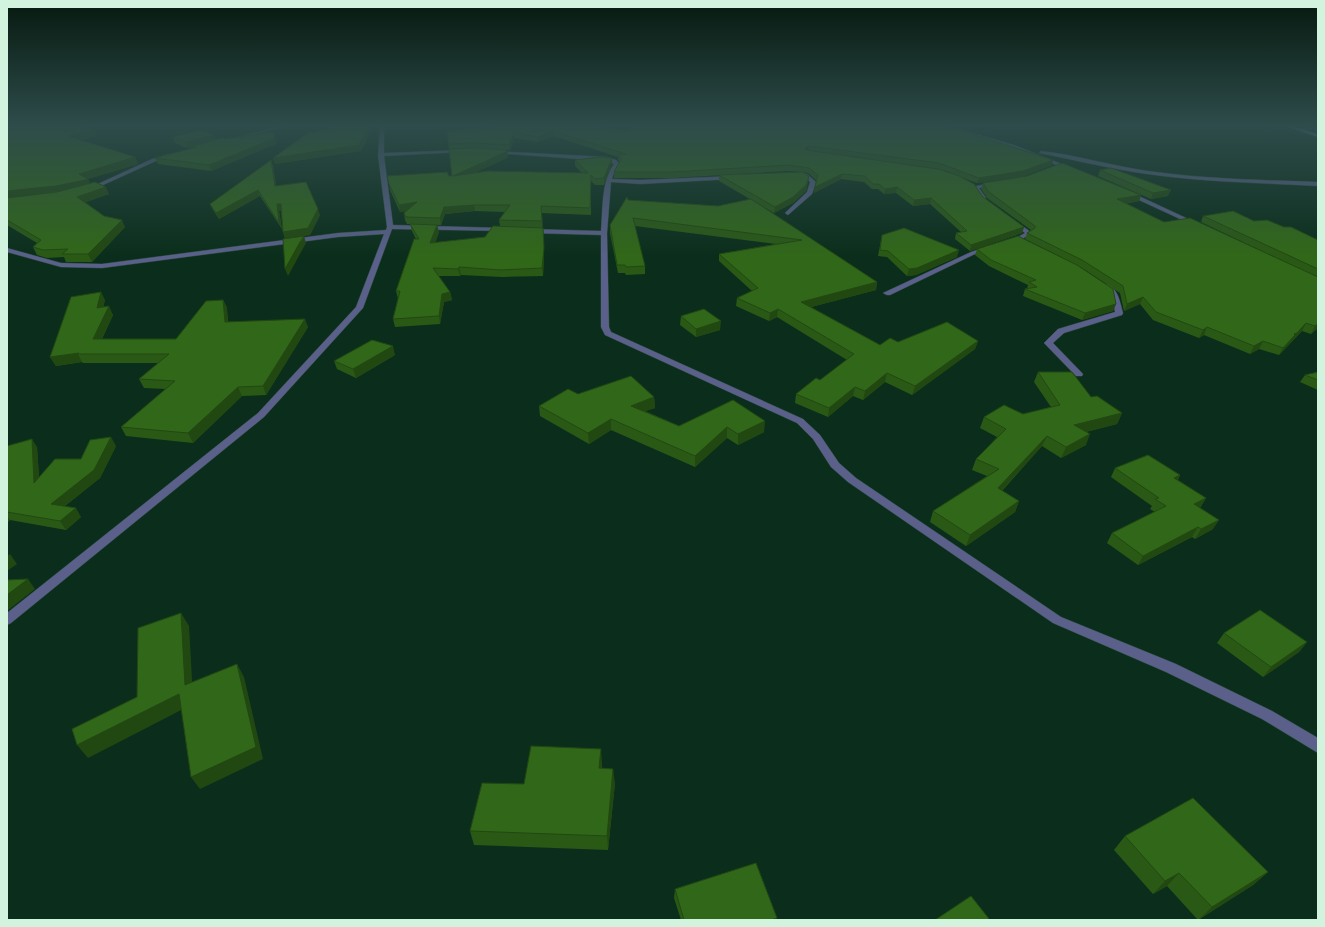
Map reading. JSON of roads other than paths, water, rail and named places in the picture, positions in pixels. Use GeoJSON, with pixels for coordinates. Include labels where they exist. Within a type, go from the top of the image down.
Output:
{"type":"FeatureCollection","features":[{"type":"Feature","properties":{"kind":"street"},"geometry":{"type":"LineString","coordinates":[[85,191],[136,168]]}},
{"type":"Feature","properties":{"kind":"street"},"geometry":{"type":"LineString","coordinates":[[7,620],[261,414],[359,308],[389,230],[382,168]]}},
{"type":"Feature","properties":{"kind":"street"},"geometry":{"type":"LineString","coordinates":[[614,168],[609,180],[604,233],[605,327],[608,333],[800,421],[817,437],[836,465],[852,480],[1057,620],[1171,668],[1267,715],[1318,746]]}},
{"type":"Feature","properties":{"kind":"street"},"geometry":{"type":"LineString","coordinates":[[1048,170],[1053,168]]}},
{"type":"Feature","properties":{"kind":"street"},"geometry":{"type":"LineString","coordinates":[[1069,168],[1076,171]]}},
{"type":"Feature","properties":{"kind":"street"},"geometry":{"type":"LineString","coordinates":[[1120,168],[1208,179],[1318,184]]}},
{"type":"Feature","properties":{"kind":"street"},"geometry":{"type":"LineString","coordinates":[[788,212],[810,193],[813,182],[809,177],[804,175],[792,174]]}},
{"type":"Feature","properties":{"kind":"street"},"geometry":{"type":"LineString","coordinates":[[609,180],[640,182],[742,176]]}},
{"type":"Feature","properties":{"kind":"street"},"geometry":{"type":"LineString","coordinates":[[991,205],[984,200],[974,186],[1000,183]]}},
{"type":"Feature","properties":{"kind":"street"},"geometry":{"type":"LineString","coordinates":[[1119,190],[1204,229]]}},
{"type":"Feature","properties":{"kind":"street"},"geometry":{"type":"LineString","coordinates":[[1010,219],[1030,233],[1013,240],[1030,246]]}},
{"type":"Feature","properties":{"kind":"street"},"geometry":{"type":"LineString","coordinates":[[7,250],[61,265],[102,266],[338,235],[389,230],[509,230]]}},
{"type":"Feature","properties":{"kind":"street"},"geometry":{"type":"LineString","coordinates":[[525,231],[604,233]]}},
{"type":"Feature","properties":{"kind":"street"},"geometry":{"type":"LineString","coordinates":[[887,293],[973,253],[995,246]]}},
{"type":"Feature","properties":{"kind":"street"},"geometry":{"type":"LineString","coordinates":[[1079,374],[1048,343],[1061,331],[1119,313],[1115,294],[1096,281]]}}]}
